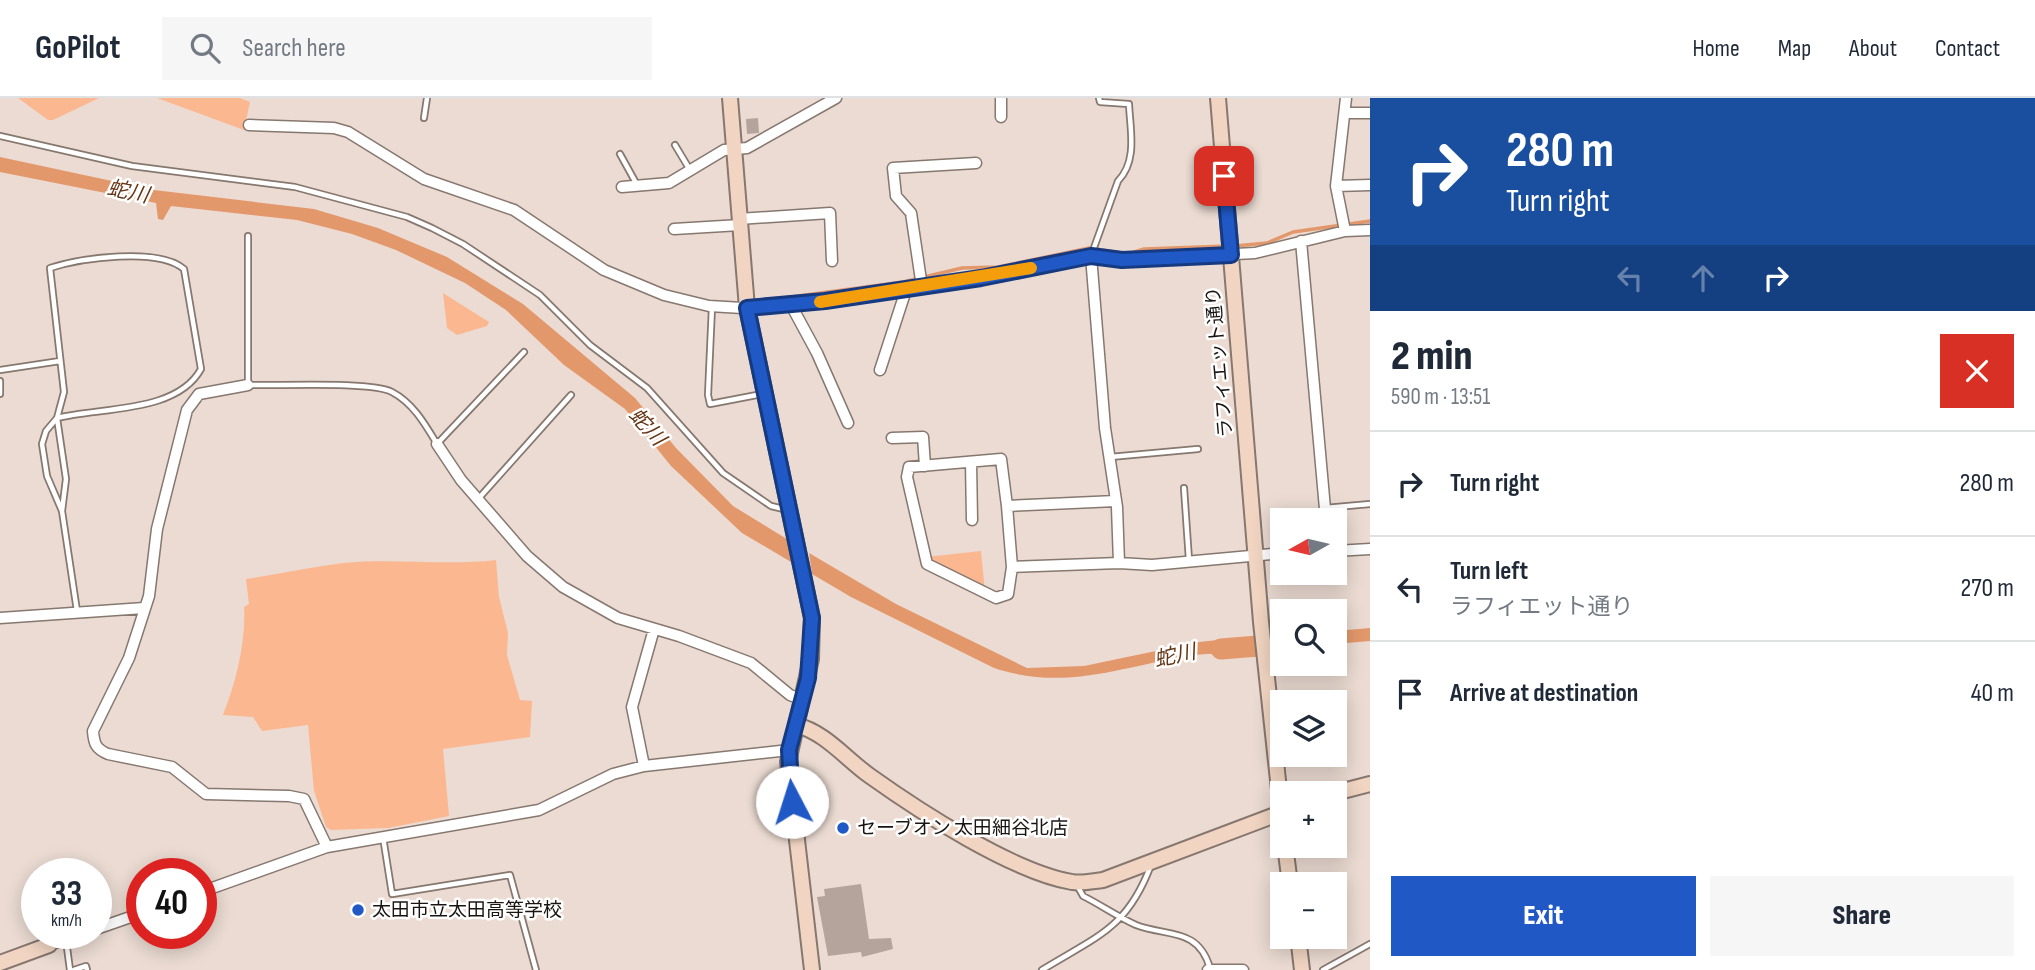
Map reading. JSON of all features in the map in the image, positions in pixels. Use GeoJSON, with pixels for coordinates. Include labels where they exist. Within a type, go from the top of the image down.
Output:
{"type":"FeatureCollection","features":[{"type":"Feature","properties":{"kind":"street"},"geometry":{"type":"LineString","coordinates":[[730,98],[747,308],[792,510],[808,590],[813,634],[803,700],[789,750],[789,776],[812,970]]}},
{"type":"Feature","properties":{"kind":"street"},"geometry":{"type":"LineString","coordinates":[[622,187],[669,183],[724,150],[747,148],[836,98]]}},
{"type":"Feature","properties":{"kind":"street"},"geometry":{"type":"LineString","coordinates":[[1001,98],[1001,117]]}},
{"type":"Feature","properties":{"kind":"street","name":"ラフィエット通り"},"geometry":{"type":"LineString","coordinates":[[1218,98],[1255,554],[1278,781]]}},
{"type":"Feature","properties":{"kind":"street"},"geometry":{"type":"LineString","coordinates":[[1345,231],[1336,186],[1346,98]]}},
{"type":"Feature","properties":{"kind":"street"},"geometry":{"type":"LineString","coordinates":[[1346,113],[1370,113]]}},
{"type":"Feature","properties":{"kind":"street"},"geometry":{"type":"LineString","coordinates":[[249,125],[334,128],[348,132],[424,179],[513,210],[604,270],[664,295],[713,306],[747,308],[791,305],[906,290],[1091,256],[1122,260],[1231,255],[1269,251],[1345,231],[1370,230],[1370,238]]}},
{"type":"Feature","properties":{"kind":"street"},"geometry":{"type":"LineString","coordinates":[[922,287],[911,213],[896,197],[893,168],[976,163]]}},
{"type":"Feature","properties":{"kind":"street"},"geometry":{"type":"LineString","coordinates":[[1336,186],[1370,185]]}},
{"type":"Feature","properties":{"kind":"street"},"geometry":{"type":"LineString","coordinates":[[674,229],[830,213],[832,261]]}},
{"type":"Feature","properties":{"kind":"street"},"geometry":{"type":"LineString","coordinates":[[1301,242],[1324,508]]}},
{"type":"Feature","properties":{"kind":"street"},"geometry":{"type":"LineString","coordinates":[[1091,256],[1109,457],[1116,500],[1119,563]]}},
{"type":"Feature","properties":{"kind":"street"},"geometry":{"type":"LineString","coordinates":[[880,370],[906,290]]}},
{"type":"Feature","properties":{"kind":"street"},"geometry":{"type":"LineString","coordinates":[[791,305],[817,353],[848,423]]}},
{"type":"Feature","properties":{"kind":"street"},"geometry":{"type":"LineString","coordinates":[[248,384],[199,394],[187,410],[158,529],[149,597],[129,658],[93,731],[98,750],[172,767],[206,794],[289,796],[304,799],[327,847]]}},
{"type":"Feature","properties":{"kind":"street"},"geometry":{"type":"LineString","coordinates":[[891,438],[923,437],[925,466]]}},
{"type":"Feature","properties":{"kind":"street"},"geometry":{"type":"LineString","coordinates":[[437,444],[461,480],[546,574],[618,618],[751,663],[790,695],[803,700]]}},
{"type":"Feature","properties":{"kind":"street"},"geometry":{"type":"LineString","coordinates":[[1001,459],[1012,567],[1008,594],[996,598],[928,564],[906,477],[909,467],[971,462],[1001,459]]}},
{"type":"Feature","properties":{"kind":"street"},"geometry":{"type":"LineString","coordinates":[[971,462],[972,520]]}},
{"type":"Feature","properties":{"kind":"street"},"geometry":{"type":"LineString","coordinates":[[1007,506],[1116,500]]}},
{"type":"Feature","properties":{"kind":"street"},"geometry":{"type":"LineString","coordinates":[[1348,551],[1370,550]]}},
{"type":"Feature","properties":{"kind":"street"},"geometry":{"type":"LineString","coordinates":[[1012,567],[1119,563],[1152,565],[1270,553]]}},
{"type":"Feature","properties":{"kind":"street"},"geometry":{"type":"LineString","coordinates":[[0,618],[144,608]]}},
{"type":"Feature","properties":{"kind":"street"},"geometry":{"type":"LineString","coordinates":[[644,766],[632,707],[654,629]]}},
{"type":"Feature","properties":{"kind":"street"},"geometry":{"type":"LineString","coordinates":[[796,725],[815,732],[868,775],[915,807],[1030,869],[1075,883],[1103,880],[1270,821]]}},
{"type":"Feature","properties":{"kind":"street"},"geometry":{"type":"LineString","coordinates":[[217,886],[327,847],[539,810],[613,774],[644,766],[789,750]]}},
{"type":"Feature","properties":{"kind":"street"},"geometry":{"type":"LineString","coordinates":[[1347,790],[1370,784]]}},
{"type":"Feature","properties":{"kind":"street"},"geometry":{"type":"LineString","coordinates":[[0,963],[38,949]]}},
{"type":"Feature","properties":{"kind":"street"},"geometry":{"type":"LineString","coordinates":[[1300,949],[1302,970]]}},
{"type":"Feature","properties":{"kind":"street"},"geometry":{"type":"LineString","coordinates":[[1209,970],[1243,970]]}},
{"type":"Feature","properties":{"kind":"lane"},"geometry":{"type":"LineString","coordinates":[[424,118],[427,98]]}},
{"type":"Feature","properties":{"kind":"lane"},"geometry":{"type":"LineString","coordinates":[[1091,256],[1118,181],[1126,173],[1131,159],[1129,104],[1100,102],[1099,98]]}},
{"type":"Feature","properties":{"kind":"lane"},"geometry":{"type":"LineString","coordinates":[[0,136],[132,166],[296,187],[407,217],[432,228],[463,244],[540,295],[590,345],[647,388],[723,473],[771,506],[792,510]]}},
{"type":"Feature","properties":{"kind":"lane"},"geometry":{"type":"LineString","coordinates":[[675,145],[690,170]]}},
{"type":"Feature","properties":{"kind":"lane"},"geometry":{"type":"LineString","coordinates":[[620,154],[636,187]]}},
{"type":"Feature","properties":{"kind":"lane"},"geometry":{"type":"LineString","coordinates":[[248,236],[248,384],[385,388],[408,404],[423,420],[437,444],[524,352]]}},
{"type":"Feature","properties":{"kind":"lane"},"geometry":{"type":"LineString","coordinates":[[62,511],[66,479],[57,418],[64,392],[50,268],[134,256],[178,264],[184,269],[201,369],[193,383],[164,401],[57,418],[46,431],[42,444],[47,477],[62,511],[77,611]]}},
{"type":"Feature","properties":{"kind":"lane"},"geometry":{"type":"LineString","coordinates":[[713,306],[708,395],[710,404],[765,394]]}},
{"type":"Feature","properties":{"kind":"lane"},"geometry":{"type":"LineString","coordinates":[[0,370],[60,361]]}},
{"type":"Feature","properties":{"kind":"lane"},"geometry":{"type":"LineString","coordinates":[[0,381],[0,394]]}},
{"type":"Feature","properties":{"kind":"lane"},"geometry":{"type":"LineString","coordinates":[[479,498],[571,395]]}},
{"type":"Feature","properties":{"kind":"lane"},"geometry":{"type":"LineString","coordinates":[[1109,457],[1198,449]]}},
{"type":"Feature","properties":{"kind":"lane"},"geometry":{"type":"LineString","coordinates":[[1184,488],[1189,561]]}},
{"type":"Feature","properties":{"kind":"lane"},"geometry":{"type":"LineString","coordinates":[[1324,508],[1370,504]]}},
{"type":"Feature","properties":{"kind":"lane"},"geometry":{"type":"LineString","coordinates":[[383,836],[392,894],[510,874],[536,970]]}},
{"type":"Feature","properties":{"kind":"lane"},"geometry":{"type":"LineString","coordinates":[[1042,970],[1124,918],[1139,896],[1153,862]]}},
{"type":"Feature","properties":{"kind":"lane"},"geometry":{"type":"LineString","coordinates":[[1075,883],[1083,896],[1138,925],[1173,932],[1194,941],[1206,955],[1209,970]]}},
{"type":"Feature","properties":{"kind":"lane"},"geometry":{"type":"LineString","coordinates":[[1323,970],[1370,944]]}},
{"type":"Feature","properties":{"kind":"lane"},"geometry":{"type":"LineString","coordinates":[[68,949],[72,970],[86,966],[87,970]]}},
{"type":"Feature","properties":{"kind":"shaded area"},"geometry":{"type":"Polygon","coordinates":[[[18,98],[99,98],[48,120],[18,98]]]}},
{"type":"Feature","properties":{"kind":"shaded area"},"geometry":{"type":"Polygon","coordinates":[[[157,98],[240,98],[250,102],[244,130],[157,98]]]}},
{"type":"Feature","properties":{"kind":"shaded area"},"geometry":{"type":"Polygon","coordinates":[[[443,293],[489,322],[487,326],[457,335],[447,328],[443,293]]]}},
{"type":"Feature","properties":{"kind":"shaded area"},"geometry":{"type":"Polygon","coordinates":[[[981,551],[985,592],[927,564],[926,557],[981,551]]]}},
{"type":"Feature","properties":{"kind":"shaded area"},"geometry":{"type":"Polygon","coordinates":[[[496,560],[499,597],[508,633],[507,655],[520,700],[532,701],[530,737],[443,749],[449,816],[388,828],[331,830],[326,827],[314,791],[308,725],[262,731],[253,717],[223,715],[242,648],[244,607],[249,604],[246,579],[343,563],[496,560]]]}},
{"type":"Feature","properties":{"kind":"water"},"geometry":{"type":"Polygon","coordinates":[[[0,157],[154,190],[314,209],[378,228],[447,257],[523,304],[635,398],[676,448],[733,506],[790,541],[796,565],[742,533],[671,466],[625,409],[564,365],[506,310],[465,283],[396,250],[352,234],[297,220],[171,206],[163,220],[158,219],[156,203],[0,172],[0,157]]]}},
{"type":"Feature","properties":{"kind":"water"},"geometry":{"type":"Polygon","coordinates":[[[809,553],[896,604],[1027,668],[1084,666],[1199,642],[1246,637],[1247,653],[1194,655],[1094,675],[1046,678],[1021,675],[994,668],[851,597],[812,574],[809,553]]]}},
{"type":"Feature","properties":{"kind":"water"},"geometry":{"type":"Polygon","coordinates":[[[1370,628],[1370,641],[1347,643],[1347,630],[1370,628]]]}},
{"type":"Feature","properties":{"kind":"building"},"geometry":{"type":"Polygon","coordinates":[[[758,118],[759,133],[747,134],[746,119],[758,118]]]}},
{"type":"Feature","properties":{"kind":"building"},"geometry":{"type":"Polygon","coordinates":[[[861,884],[869,939],[891,938],[893,949],[862,957],[861,952],[828,956],[817,897],[825,896],[824,889],[861,884]]]}},
{"type":"Feature","properties":{"kind":"waterway"},"geometry":{"type":"LineString","coordinates":[[1235,246],[1267,243],[1293,232],[1370,221]]}},
{"type":"Feature","properties":{"kind":"waterway"},"geometry":{"type":"LineString","coordinates":[[761,301],[903,282],[962,268],[998,267],[1089,248],[1128,254],[1144,249],[1228,246]]}},
{"type":"Feature","properties":{"kind":"waterway","name":"蛇川"},"geometry":{"type":"LineString","coordinates":[[1221,649],[1270,645]]}},
{"type":"Feature","properties":{"kind":"slow traffic"},"geometry":{"type":"LineString","coordinates":[[820,302],[1031,268]]}},
{"type":"Feature","properties":{"kind":"place","name":"セーブオン 太田細谷北店"},"geometry":{"type":"Point","coordinates":[843,828]}},
{"type":"Feature","properties":{"kind":"place","name":"太田市立太田高等学校"},"geometry":{"type":"Point","coordinates":[358,910]}},
{"type":"Feature","properties":{"kind":"route"},"geometry":{"type":"LineString","coordinates":[[792,802],[789,750],[808,678],[812,618],[792,510],[747,308],[825,301],[981,278],[1091,256],[1122,260],[1231,255],[1224,176]]}}]}
